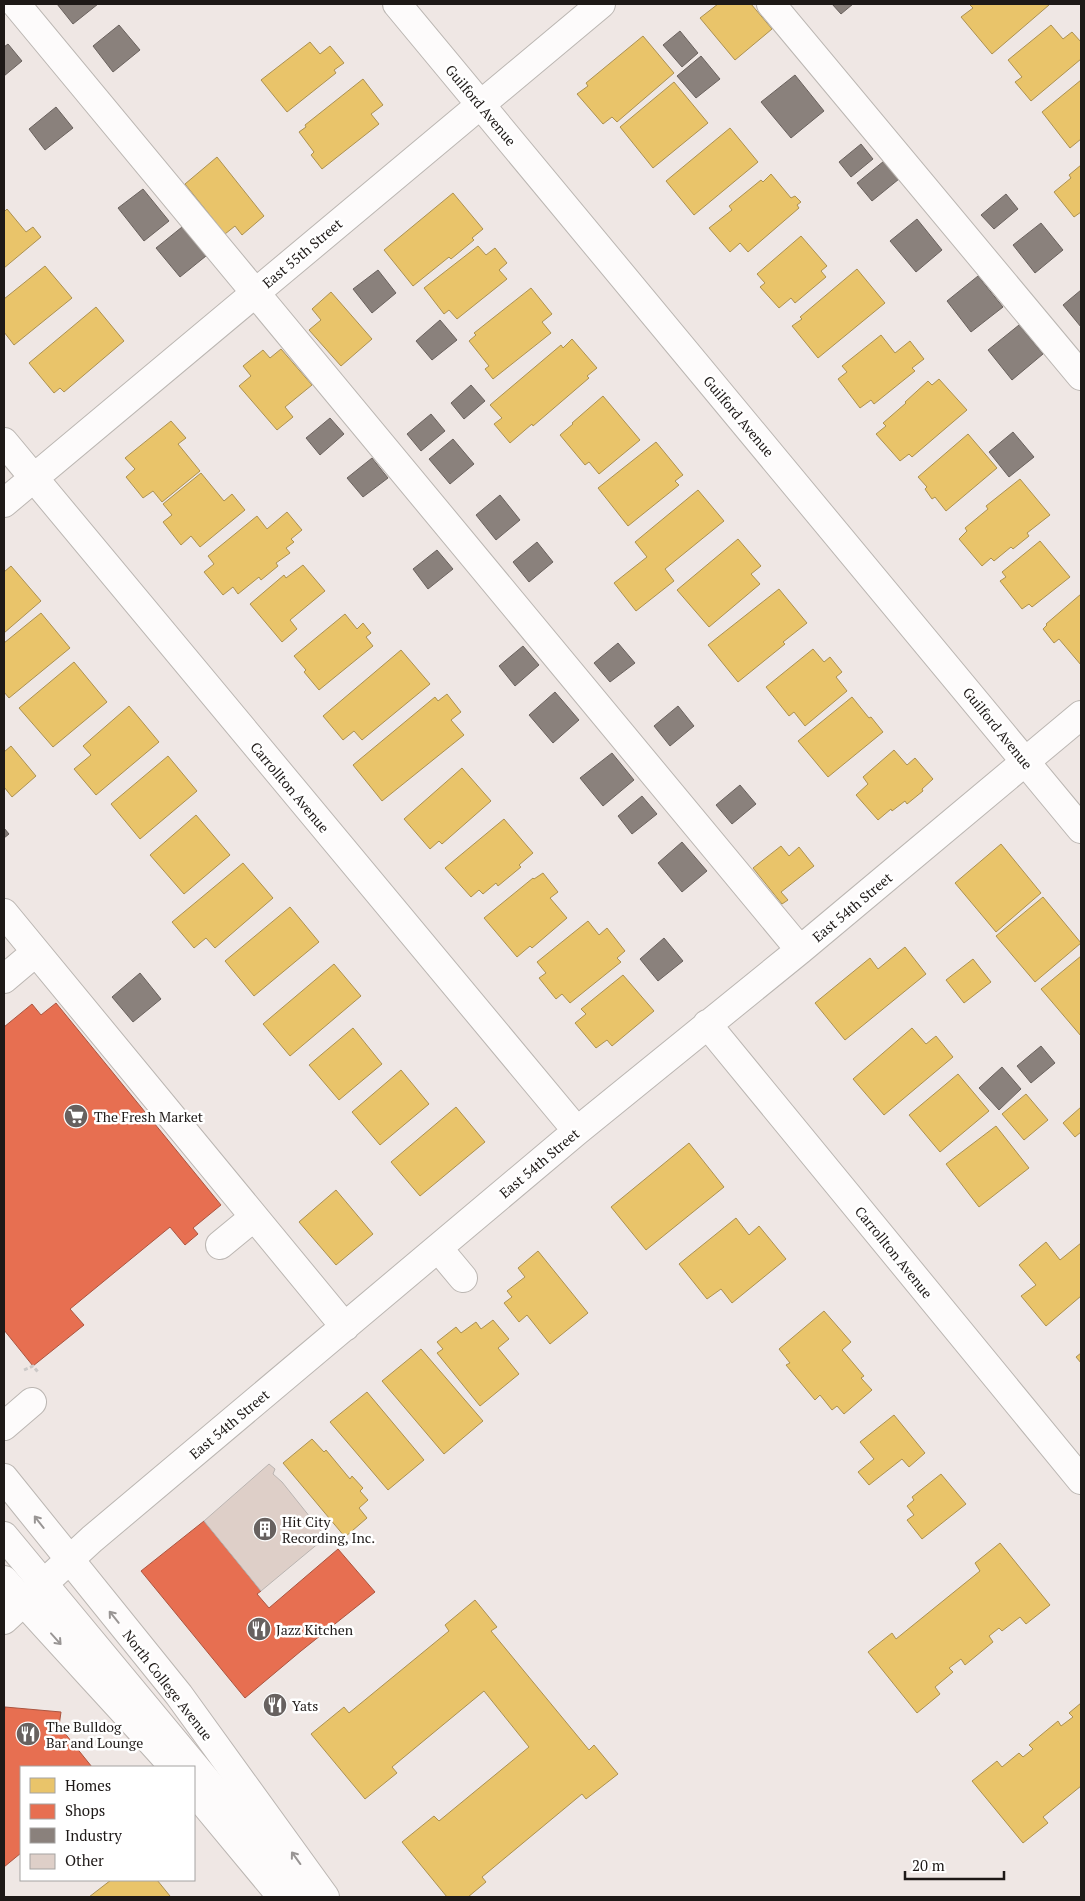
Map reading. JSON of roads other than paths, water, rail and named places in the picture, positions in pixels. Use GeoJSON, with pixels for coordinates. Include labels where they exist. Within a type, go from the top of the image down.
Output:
{"type":"FeatureCollection","features":[{"type":"Feature","properties":{"kind":"street"},"geometry":{"type":"LineString","coordinates":[[16,4],[800,950]]}},
{"type":"Feature","properties":{"kind":"street","name":"Guilford Avenue"},"geometry":{"type":"LineString","coordinates":[[397,4],[1081,829]]}},
{"type":"Feature","properties":{"kind":"street","name":"East 55th Street"},"geometry":{"type":"LineString","coordinates":[[4,503],[601,4]]}},
{"type":"Feature","properties":{"kind":"street"},"geometry":{"type":"LineString","coordinates":[[772,4],[1081,376]]}},
{"type":"Feature","properties":{"kind":"street","name":"Carrollton Avenue"},"geometry":{"type":"LineString","coordinates":[[4,442],[577,1131]]}},
{"type":"Feature","properties":{"kind":"street","name":"East 54th Street"},"geometry":{"type":"LineString","coordinates":[[14,1611],[92,1539],[577,1131],[800,950],[1081,715]]}},
{"type":"Feature","properties":{"kind":"street"},"geometry":{"type":"LineString","coordinates":[[4,913],[345,1327]]}},
{"type":"Feature","properties":{"kind":"street"},"geometry":{"type":"LineString","coordinates":[[4,979],[36,952]]}},
{"type":"Feature","properties":{"kind":"street","name":"Carrollton Avenue"},"geometry":{"type":"LineString","coordinates":[[707,1024],[1081,1480]]}},
{"type":"Feature","properties":{"kind":"street"},"geometry":{"type":"LineString","coordinates":[[220,1245],[254,1217]]}},
{"type":"Feature","properties":{"kind":"street"},"geometry":{"type":"LineString","coordinates":[[438,1248],[463,1278]]}},
{"type":"Feature","properties":{"kind":"street"},"geometry":{"type":"LineString","coordinates":[[4,1426],[32,1402]]}},
{"type":"Feature","properties":{"kind":"street","name":"North College Avenue"},"geometry":{"type":"LineString","coordinates":[[4,1478],[178,1695],[325,1897]]}},
{"type":"Feature","properties":{"kind":"street"},"geometry":{"type":"LineString","coordinates":[[4,1536],[194,1766]]}},
{"type":"Feature","properties":{"kind":"street"},"geometry":{"type":"LineString","coordinates":[[4,1580],[14,1611],[118,1703],[173,1766]]}},
{"type":"Feature","properties":{"kind":"street"},"geometry":{"type":"LineString","coordinates":[[195,1767],[303,1897]]}},
{"type":"Feature","properties":{"kind":"street"},"geometry":{"type":"LineString","coordinates":[[195,1792],[282,1897]]}},
{"type":"Feature","properties":{"kind":"place","name":"The Fresh Market"},"geometry":{"type":"Point","coordinates":[76,1116]}},
{"type":"Feature","properties":{"kind":"place","name":"Hit City Recording, Inc."},"geometry":{"type":"Point","coordinates":[265,1529]}},
{"type":"Feature","properties":{"kind":"place","name":"Jazz Kitchen"},"geometry":{"type":"Point","coordinates":[259,1629]}},
{"type":"Feature","properties":{"kind":"place","name":"Yats"},"geometry":{"type":"Point","coordinates":[275,1705]}},
{"type":"Feature","properties":{"kind":"place","name":"The Bulldog Bar and Lounge"},"geometry":{"type":"Point","coordinates":[28,1734]}}]}
